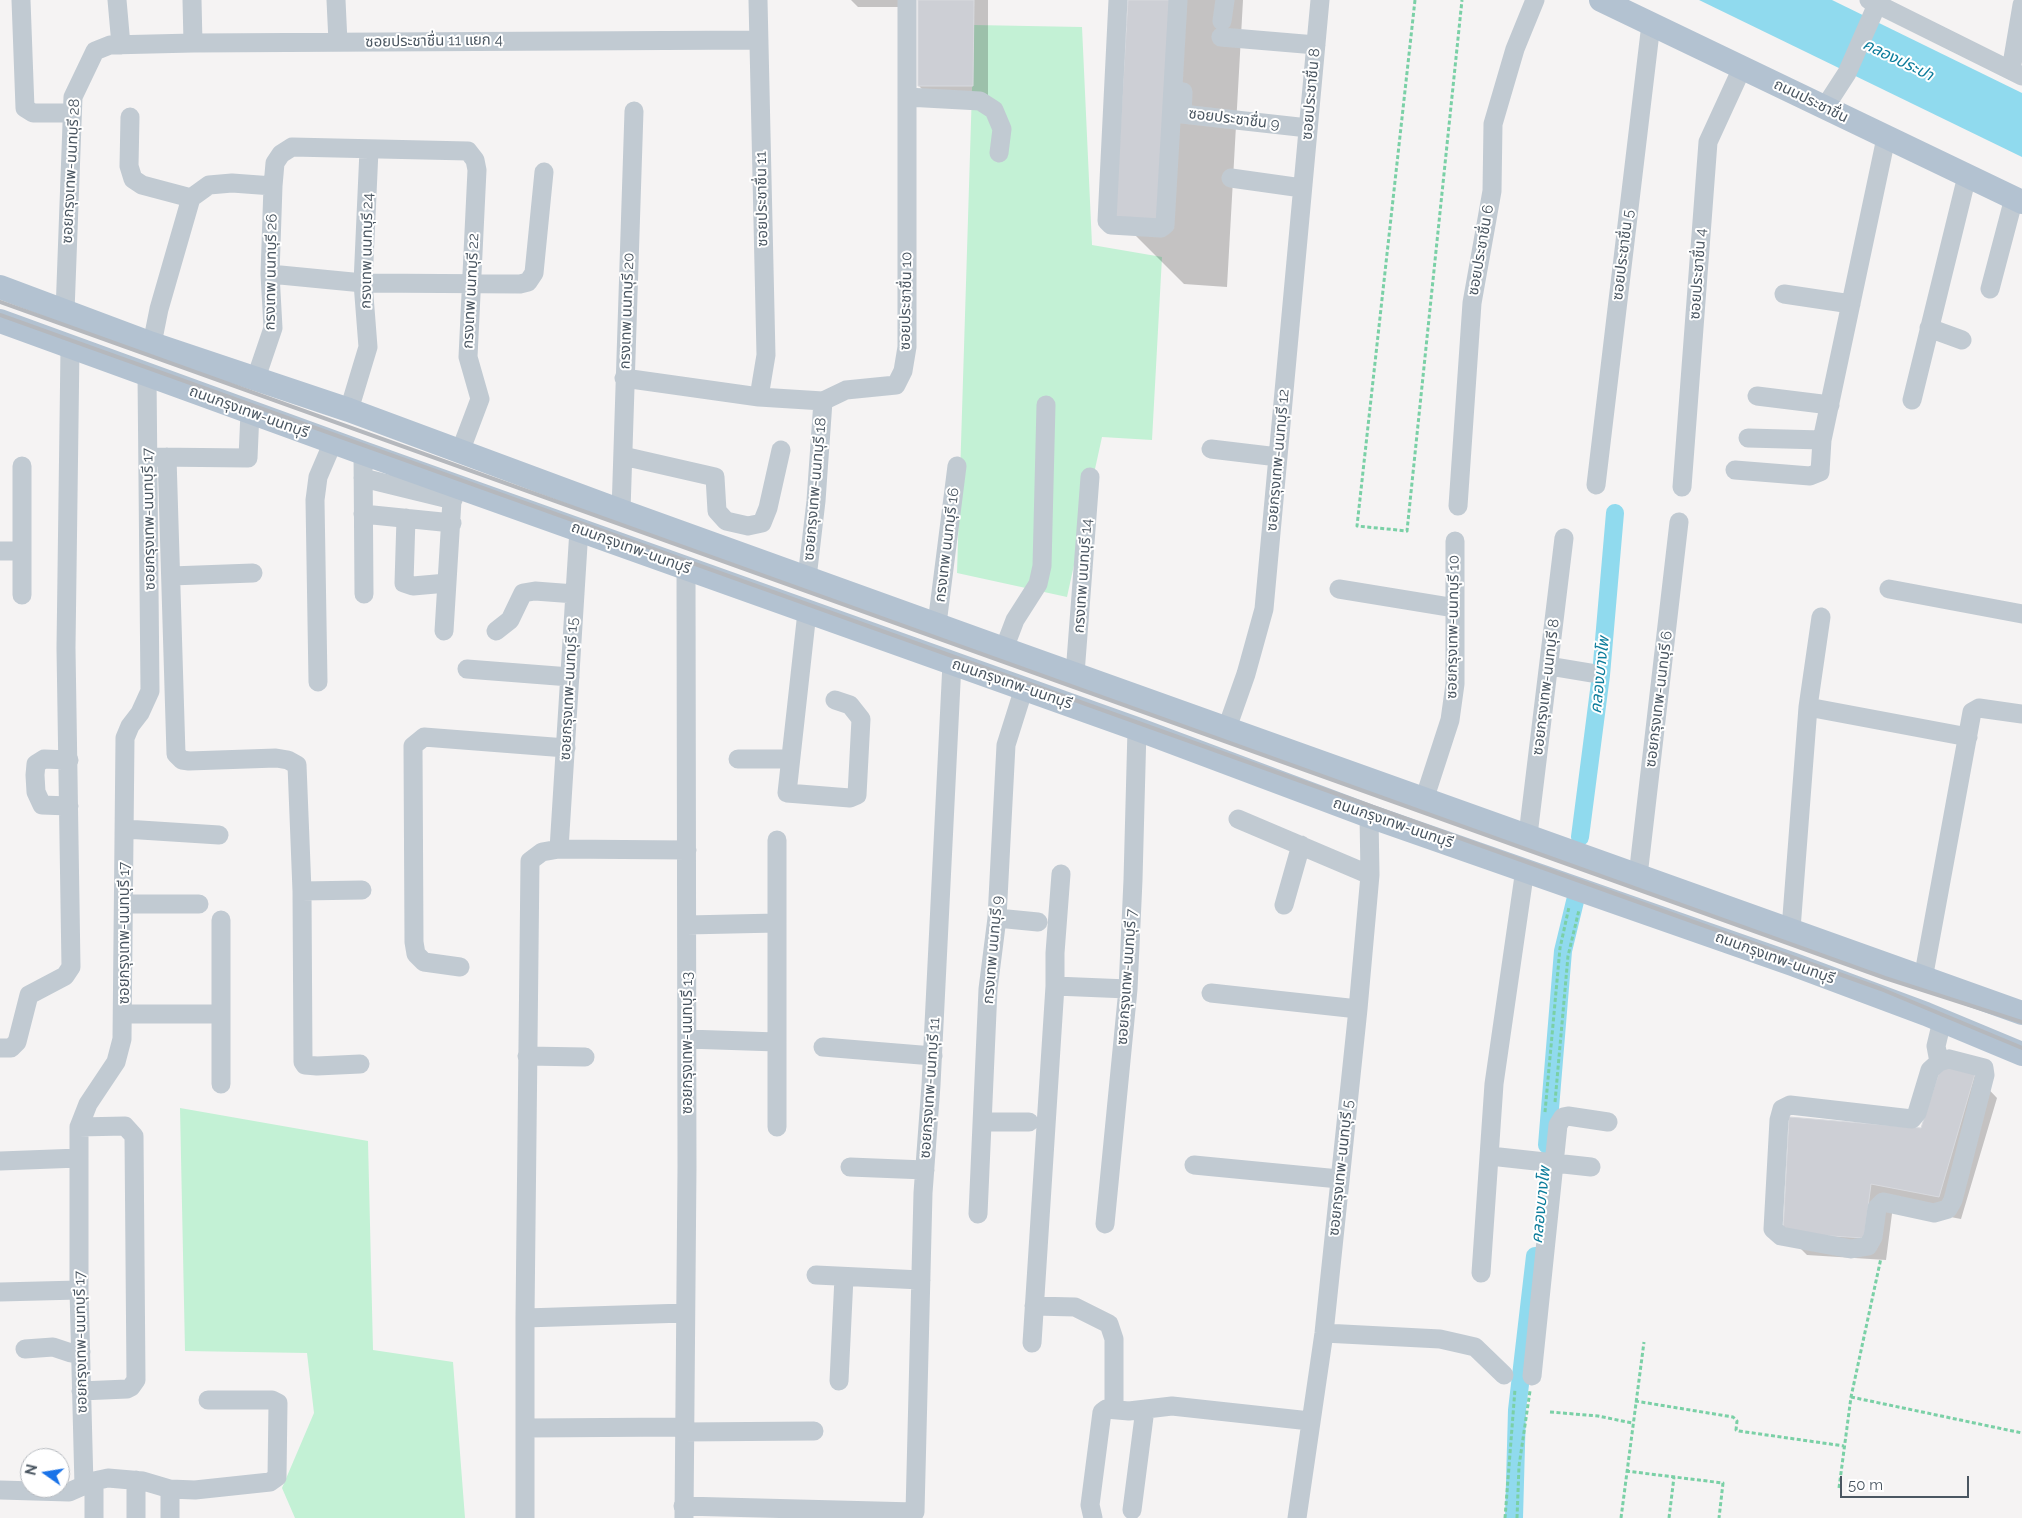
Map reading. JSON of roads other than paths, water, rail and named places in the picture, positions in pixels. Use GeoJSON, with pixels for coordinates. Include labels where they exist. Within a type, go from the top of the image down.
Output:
{"type":"FeatureCollection","features":[{"type":"Feature","properties":{"kind":"main road","name":"ถนนประชาชื่น"},"geometry":{"type":"LineString","coordinates":[[1601,0],[2018,200]]}},
{"type":"Feature","properties":{"kind":"main road","name":"ถนนกรุงเทพ-นนทบุรี"},"geometry":{"type":"LineString","coordinates":[[0,287],[152,344],[349,410],[621,511],[2022,1013]]}},
{"type":"Feature","properties":{"kind":"main road","name":"ถนนกรุงเทพ-นนทบุรี"},"geometry":{"type":"LineString","coordinates":[[0,320],[70,348],[363,453],[453,492],[579,530],[1024,688],[1369,816],[1520,867],[1792,964],[1942,1021],[2022,1054]]}},
{"type":"Feature","properties":{"kind":"main road"},"geometry":{"type":"LineString","coordinates":[[147,375],[152,344]]}},
{"type":"Feature","properties":{"kind":"main road"},"geometry":{"type":"LineString","coordinates":[[686,568],[695,537]]}},
{"type":"Feature","properties":{"kind":"main road"},"geometry":{"type":"LineString","coordinates":[[1520,867],[1528,836]]}},
{"type":"Feature","properties":{"kind":"street"},"geometry":{"type":"LineString","coordinates":[[21,0],[25,108],[33,113],[71,113]]}},
{"type":"Feature","properties":{"kind":"street"},"geometry":{"type":"LineString","coordinates":[[115,45],[118,0]]}},
{"type":"Feature","properties":{"kind":"street"},"geometry":{"type":"LineString","coordinates":[[192,0],[193,43]]}},
{"type":"Feature","properties":{"kind":"street"},"geometry":{"type":"LineString","coordinates":[[336,0],[338,42]]}},
{"type":"Feature","properties":{"kind":"street","name":"ซอยประชาชื่น 11"},"geometry":{"type":"LineString","coordinates":[[758,0],[766,356],[759,397]]}},
{"type":"Feature","properties":{"kind":"street","name":"ซอยประชาชื่น 10"},"geometry":{"type":"LineString","coordinates":[[624,378],[759,397],[822,401],[846,390],[896,385],[903,371],[907,347],[907,0]]}},
{"type":"Feature","properties":{"kind":"street"},"geometry":{"type":"LineString","coordinates":[[1118,0],[1107,221],[1112,224],[1161,228],[1165,224],[1178,0]]}},
{"type":"Feature","properties":{"kind":"street","name":"ซอยประชาชื่น 9"},"geometry":{"type":"LineString","coordinates":[[1189,0],[1182,114],[1308,128]]}},
{"type":"Feature","properties":{"kind":"street"},"geometry":{"type":"LineString","coordinates":[[1225,0],[1222,29],[1316,44]]}},
{"type":"Feature","properties":{"kind":"street","name":"ซอยประชาชื่น 8"},"geometry":{"type":"LineString","coordinates":[[1302,188],[1320,0]]}},
{"type":"Feature","properties":{"kind":"street","name":"ซอยประชาชื่น 6"},"geometry":{"type":"LineString","coordinates":[[1458,506],[1472,303],[1492,191],[1492,124],[1514,49],[1535,0]]}},
{"type":"Feature","properties":{"kind":"street"},"geometry":{"type":"LineString","coordinates":[[1825,107],[1847,73],[1875,6],[2016,73],[2022,5]]}},
{"type":"Feature","properties":{"kind":"street","name":"ซอยประชาชื่น 5"},"geometry":{"type":"LineString","coordinates":[[1596,485],[1651,24]]}},
{"type":"Feature","properties":{"kind":"street","name":"ซอยประชาชื่น 11 แยก 4"},"geometry":{"type":"LineString","coordinates":[[115,45],[759,40]]}},
{"type":"Feature","properties":{"kind":"street","name":"ซอยกรุงเทพ-นนทบุรี 28"},"geometry":{"type":"LineString","coordinates":[[65,312],[73,96],[95,51],[115,45]]}},
{"type":"Feature","properties":{"kind":"street","name":"ซอยประชาชื่น 4"},"geometry":{"type":"LineString","coordinates":[[1682,487],[1708,142],[1742,68]]}},
{"type":"Feature","properties":{"kind":"street"},"geometry":{"type":"LineString","coordinates":[[907,97],[980,101],[994,110],[1002,129],[999,153]]}},
{"type":"Feature","properties":{"kind":"street","name":"กรงเทพ นนทบุรี 20"},"geometry":{"type":"LineString","coordinates":[[621,511],[634,111]]}},
{"type":"Feature","properties":{"kind":"street"},"geometry":{"type":"LineString","coordinates":[[130,117],[129,166],[133,179],[142,185],[191,198]]}},
{"type":"Feature","properties":{"kind":"street"},"geometry":{"type":"LineString","coordinates":[[1735,470],[1810,476],[1817,475],[1820,472],[1822,440],[1886,138]]}},
{"type":"Feature","properties":{"kind":"street","name":"กรงเทพ นนทบุรี 26"},"geometry":{"type":"LineString","coordinates":[[256,378],[274,328],[270,274],[275,163],[281,154],[292,147],[369,150]]}},
{"type":"Feature","properties":{"kind":"street","name":"กรงเทพ นนทบุรี 22"},"geometry":{"type":"LineString","coordinates":[[369,150],[468,150],[475,160],[477,170],[468,357],[480,399],[460,452]]}},
{"type":"Feature","properties":{"kind":"street","name":"กรงเทพ นนทบุรี 24"},"geometry":{"type":"LineString","coordinates":[[349,410],[368,347],[363,283],[369,150]]}},
{"type":"Feature","properties":{"kind":"street"},"geometry":{"type":"LineString","coordinates":[[270,274],[363,283],[520,284],[528,282],[534,273],[544,172]]}},
{"type":"Feature","properties":{"kind":"street"},"geometry":{"type":"LineString","coordinates":[[1912,400],[1967,176]]}},
{"type":"Feature","properties":{"kind":"street"},"geometry":{"type":"LineString","coordinates":[[1231,178],[1302,188]]}},
{"type":"Feature","properties":{"kind":"street"},"geometry":{"type":"LineString","coordinates":[[152,344],[159,309],[191,198],[209,185],[232,183],[273,186]]}},
{"type":"Feature","properties":{"kind":"street","name":"ซอยกรุงเทพ-นนทบุรี 12"},"geometry":{"type":"LineString","coordinates":[[1227,728],[1246,674],[1264,609],[1302,188]]}},
{"type":"Feature","properties":{"kind":"street"},"geometry":{"type":"LineString","coordinates":[[1990,289],[2018,200]]}},
{"type":"Feature","properties":{"kind":"street"},"geometry":{"type":"LineString","coordinates":[[1784,294],[1851,304]]}},
{"type":"Feature","properties":{"kind":"street"},"geometry":{"type":"LineString","coordinates":[[1929,328],[1962,340]]}},
{"type":"Feature","properties":{"kind":"street"},"geometry":{"type":"LineString","coordinates":[[0,1048],[11,1048],[17,1042],[30,996],[65,976],[71,967],[66,638],[70,348]]}},
{"type":"Feature","properties":{"kind":"street","name":"ซอยกรุงเทพ-นนทบุรี 17"},"geometry":{"type":"LineString","coordinates":[[94,1518],[81,1391],[79,1127],[88,1104],[116,1062],[122,1039],[125,738],[130,726],[140,713],[150,691],[147,375]]}},
{"type":"Feature","properties":{"kind":"street"},"geometry":{"type":"LineString","coordinates":[[1757,396],[1830,405]]}},
{"type":"Feature","properties":{"kind":"street","name":"ซอยกรุงเทพ-นนทบุรี 18"},"geometry":{"type":"LineString","coordinates":[[807,578],[816,501],[822,401]]}},
{"type":"Feature","properties":{"kind":"street"},"geometry":{"type":"LineString","coordinates":[[1004,649],[1016,620],[1038,584],[1042,566],[1046,405]]}},
{"type":"Feature","properties":{"kind":"street"},"geometry":{"type":"LineString","coordinates":[[148,457],[248,458],[250,412]]}},
{"type":"Feature","properties":{"kind":"street"},"geometry":{"type":"LineString","coordinates":[[1748,438],[1822,440]]}},
{"type":"Feature","properties":{"kind":"street"},"geometry":{"type":"LineString","coordinates":[[318,682],[315,500],[318,477],[333,442]]}},
{"type":"Feature","properties":{"kind":"street"},"geometry":{"type":"LineString","coordinates":[[623,456],[715,477],[717,511],[726,521],[748,526],[762,523],[768,508],[781,450]]}},
{"type":"Feature","properties":{"kind":"street"},"geometry":{"type":"LineString","coordinates":[[1212,450],[1278,457]]}},
{"type":"Feature","properties":{"kind":"street"},"geometry":{"type":"LineString","coordinates":[[363,453],[364,594]]}},
{"type":"Feature","properties":{"kind":"street"},"geometry":{"type":"LineString","coordinates":[[167,457],[176,754],[182,760],[189,761],[276,758],[288,760],[297,765],[302,892],[304,1062],[309,1066],[360,1064]]}},
{"type":"Feature","properties":{"kind":"street"},"geometry":{"type":"LineString","coordinates":[[22,466],[22,595]]}},
{"type":"Feature","properties":{"kind":"street","name":"กรงเทพ นนทบุรี 16"},"geometry":{"type":"LineString","coordinates":[[937,624],[956,466]]}},
{"type":"Feature","properties":{"kind":"street","name":"กรงเทพ นนทบุรี 14"},"geometry":{"type":"LineString","coordinates":[[1076,674],[1090,477]]}},
{"type":"Feature","properties":{"kind":"street"},"geometry":{"type":"LineString","coordinates":[[363,478],[453,492],[444,631]]}},
{"type":"Feature","properties":{"kind":"street"},"geometry":{"type":"LineString","coordinates":[[363,514],[452,523]]}},
{"type":"Feature","properties":{"kind":"street"},"geometry":{"type":"LineString","coordinates":[[406,518],[404,583],[414,586],[447,583]]}},
{"type":"Feature","properties":{"kind":"street","name":"ซอยกรุงเทพ-นนทบุรี 6"},"geometry":{"type":"LineString","coordinates":[[1638,876],[1679,522]]}},
{"type":"Feature","properties":{"kind":"street","name":"ซอยกรุงเทพ-นนทบุรี 15"},"geometry":{"type":"LineString","coordinates":[[559,849],[579,530]]}},
{"type":"Feature","properties":{"kind":"street","name":"ซอยกรุงเทพ-นนทบุรี 8"},"geometry":{"type":"LineString","coordinates":[[1528,836],[1564,538]]}},
{"type":"Feature","properties":{"kind":"street","name":"ซอยกรุงเทพ-นนทบุรี 10"},"geometry":{"type":"LineString","coordinates":[[1424,800],[1450,720],[1455,684],[1455,541]]}},
{"type":"Feature","properties":{"kind":"street"},"geometry":{"type":"LineString","coordinates":[[0,551],[22,551]]}},
{"type":"Feature","properties":{"kind":"street","name":"ซอยกรุงเทพ-นนทบุรี 13"},"geometry":{"type":"LineString","coordinates":[[684,1512],[683,1430],[687,1039],[686,568]]}},
{"type":"Feature","properties":{"kind":"street"},"geometry":{"type":"LineString","coordinates":[[171,576],[252,573]]}},
{"type":"Feature","properties":{"kind":"street"},"geometry":{"type":"LineString","coordinates":[[1339,589],[1455,608]]}},
{"type":"Feature","properties":{"kind":"street"},"geometry":{"type":"LineString","coordinates":[[1889,589],[2022,614]]}},
{"type":"Feature","properties":{"kind":"street"},"geometry":{"type":"LineString","coordinates":[[496,631],[510,620],[523,593],[535,591],[575,594]]}},
{"type":"Feature","properties":{"kind":"street"},"geometry":{"type":"LineString","coordinates":[[807,612],[787,793],[850,798],[857,795],[861,719],[850,705],[835,700]]}},
{"type":"Feature","properties":{"kind":"street"},"geometry":{"type":"LineString","coordinates":[[1791,929],[1808,707],[1821,616]]}},
{"type":"Feature","properties":{"kind":"street","name":"ซอยกรุงเทพ-นนทบุรี 11"},"geometry":{"type":"LineString","coordinates":[[875,1515],[915,1512],[925,1170],[952,663]]}},
{"type":"Feature","properties":{"kind":"street"},"geometry":{"type":"LineString","coordinates":[[1549,666],[1591,673]]}},
{"type":"Feature","properties":{"kind":"street"},"geometry":{"type":"LineString","coordinates":[[467,669],[570,677]]}},
{"type":"Feature","properties":{"kind":"street","name":"กรงเทพ นนทบุรี 9"},"geometry":{"type":"LineString","coordinates":[[978,1214],[984,1122],[988,989],[997,918],[1006,745],[1024,688]]}},
{"type":"Feature","properties":{"kind":"street"},"geometry":{"type":"LineString","coordinates":[[1808,707],[1968,737]]}},
{"type":"Feature","properties":{"kind":"street"},"geometry":{"type":"LineString","coordinates":[[1923,979],[1972,712],[1979,708],[2022,714]]}},
{"type":"Feature","properties":{"kind":"street","name":"ซอยกรุงเทพ-นนทบุรี 7"},"geometry":{"type":"LineString","coordinates":[[1105,1224],[1128,989],[1134,880],[1137,729]]}},
{"type":"Feature","properties":{"kind":"street"},"geometry":{"type":"LineString","coordinates":[[460,967],[424,962],[416,954],[414,942],[413,746],[424,737],[566,748]]}},
{"type":"Feature","properties":{"kind":"street"},"geometry":{"type":"LineString","coordinates":[[738,759],[790,758]]}},
{"type":"Feature","properties":{"kind":"street"},"geometry":{"type":"LineString","coordinates":[[69,760],[44,759],[36,764],[35,775],[36,792],[42,805],[69,806]]}},
{"type":"Feature","properties":{"kind":"street","name":"ซอยกรุงเทพ-นนทบุรี 5"},"geometry":{"type":"LineString","coordinates":[[1297,1518],[1324,1333],[1358,1009],[1370,875],[1369,816]]}},
{"type":"Feature","properties":{"kind":"street"},"geometry":{"type":"LineString","coordinates":[[1238,818],[1370,875]]}},
{"type":"Feature","properties":{"kind":"street"},"geometry":{"type":"LineString","coordinates":[[125,829],[220,836]]}},
{"type":"Feature","properties":{"kind":"street"},"geometry":{"type":"LineString","coordinates":[[776,1127],[777,840]]}},
{"type":"Feature","properties":{"kind":"street"},"geometry":{"type":"LineString","coordinates":[[1284,905],[1301,845]]}},
{"type":"Feature","properties":{"kind":"street"},"geometry":{"type":"LineString","coordinates":[[525,1518],[525,1318],[530,861],[542,852],[559,849],[687,850]]}},
{"type":"Feature","properties":{"kind":"street"},"geometry":{"type":"LineString","coordinates":[[1480,1273],[1494,1084],[1520,867]]}},
{"type":"Feature","properties":{"kind":"street"},"geometry":{"type":"LineString","coordinates":[[1032,1343],[1055,986],[1055,953],[1062,874]]}},
{"type":"Feature","properties":{"kind":"street"},"geometry":{"type":"LineString","coordinates":[[302,892],[362,890]]}},
{"type":"Feature","properties":{"kind":"street"},"geometry":{"type":"LineString","coordinates":[[124,904],[199,904]]}},
{"type":"Feature","properties":{"kind":"street"},"geometry":{"type":"LineString","coordinates":[[997,918],[1038,922]]}},
{"type":"Feature","properties":{"kind":"street"},"geometry":{"type":"LineString","coordinates":[[221,920],[221,1084]]}},
{"type":"Feature","properties":{"kind":"street"},"geometry":{"type":"LineString","coordinates":[[687,925],[777,923]]}},
{"type":"Feature","properties":{"kind":"street"},"geometry":{"type":"LineString","coordinates":[[1055,986],[1128,989]]}},
{"type":"Feature","properties":{"kind":"street"},"geometry":{"type":"LineString","coordinates":[[1211,993],[1358,1009]]}},
{"type":"Feature","properties":{"kind":"street"},"geometry":{"type":"LineString","coordinates":[[123,1014],[220,1014]]}},
{"type":"Feature","properties":{"kind":"street"},"geometry":{"type":"LineString","coordinates":[[1939,1062],[1936,1046],[1942,1021]]}},
{"type":"Feature","properties":{"kind":"street"},"geometry":{"type":"LineString","coordinates":[[687,1039],[777,1042]]}},
{"type":"Feature","properties":{"kind":"street"},"geometry":{"type":"LineString","coordinates":[[823,1047],[932,1056]]}},
{"type":"Feature","properties":{"kind":"street"},"geometry":{"type":"LineString","coordinates":[[527,1056],[586,1057]]}},
{"type":"Feature","properties":{"kind":"street"},"geometry":{"type":"LineString","coordinates":[[1949,1059],[1984,1068],[1985,1075],[1953,1200],[1948,1209],[1934,1213],[1883,1202],[1877,1208],[1873,1237],[1868,1246],[1851,1249],[1780,1236],[1773,1229],[1779,1120],[1782,1109],[1790,1105],[1912,1119],[1917,1113],[1930,1070],[1939,1062],[1949,1059]]}},
{"type":"Feature","properties":{"kind":"street"},"geometry":{"type":"LineString","coordinates":[[1532,1376],[1549,1164],[1558,1125],[1563,1117],[1568,1116],[1608,1122]]}},
{"type":"Feature","properties":{"kind":"street"},"geometry":{"type":"LineString","coordinates":[[984,1122],[1029,1122]]}},
{"type":"Feature","properties":{"kind":"street"},"geometry":{"type":"LineString","coordinates":[[79,1127],[125,1126],[134,1136],[136,1370],[136,1380],[132,1387],[81,1391]]}},
{"type":"Feature","properties":{"kind":"street"},"geometry":{"type":"LineString","coordinates":[[1490,1156],[1549,1164],[1591,1167]]}},
{"type":"Feature","properties":{"kind":"street"},"geometry":{"type":"LineString","coordinates":[[0,1161],[79,1158]]}},
{"type":"Feature","properties":{"kind":"street"},"geometry":{"type":"LineString","coordinates":[[1194,1165],[1339,1179]]}},
{"type":"Feature","properties":{"kind":"street"},"geometry":{"type":"LineString","coordinates":[[850,1167],[925,1170]]}},
{"type":"Feature","properties":{"kind":"street"},"geometry":{"type":"LineString","coordinates":[[816,1275],[922,1280]]}},
{"type":"Feature","properties":{"kind":"street"},"geometry":{"type":"LineString","coordinates":[[839,1381],[844,1277]]}},
{"type":"Feature","properties":{"kind":"street"},"geometry":{"type":"LineString","coordinates":[[0,1292],[79,1290]]}},
{"type":"Feature","properties":{"kind":"street"},"geometry":{"type":"LineString","coordinates":[[1034,1306],[1075,1307],[1109,1324],[1114,1340],[1114,1408]]}},
{"type":"Feature","properties":{"kind":"street"},"geometry":{"type":"LineString","coordinates":[[525,1318],[685,1312]]}},
{"type":"Feature","properties":{"kind":"street"},"geometry":{"type":"LineString","coordinates":[[1324,1333],[1440,1339],[1475,1347],[1504,1375]]}},
{"type":"Feature","properties":{"kind":"street"},"geometry":{"type":"LineString","coordinates":[[25,1349],[54,1347],[71,1353],[80,1352]]}},
{"type":"Feature","properties":{"kind":"street"},"geometry":{"type":"LineString","coordinates":[[0,1490],[69,1492],[89,1483],[108,1478],[136,1480],[170,1489],[194,1490],[270,1482],[277,1477],[278,1403],[272,1400],[208,1400]]}},
{"type":"Feature","properties":{"kind":"street"},"geometry":{"type":"LineString","coordinates":[[1093,1518],[1090,1505],[1102,1412],[1106,1409],[1128,1410],[1172,1406],[1310,1421]]}},
{"type":"Feature","properties":{"kind":"street"},"geometry":{"type":"LineString","coordinates":[[1132,1510],[1145,1409]]}},
{"type":"Feature","properties":{"kind":"street"},"geometry":{"type":"LineString","coordinates":[[526,1428],[814,1432]]}},
{"type":"Feature","properties":{"kind":"street"},"geometry":{"type":"LineString","coordinates":[[136,1480],[136,1518]]}},
{"type":"Feature","properties":{"kind":"street"},"geometry":{"type":"LineString","coordinates":[[170,1489],[170,1518]]}},
{"type":"Feature","properties":{"kind":"street"},"geometry":{"type":"LineString","coordinates":[[684,1512],[875,1515]]}},
{"type":"Feature","properties":{"kind":"water","name":"คลองประปา"},"geometry":{"type":"Polygon","coordinates":[[[1699,0],[1832,0],[2022,93],[2022,157],[1699,0]]]}},
{"type":"Feature","properties":{"kind":"waterway","name":"คลองบางโพ"},"geometry":{"type":"LineString","coordinates":[[1580,837],[1601,675],[1615,513]]}},
{"type":"Feature","properties":{"kind":"waterway","name":"คลองบางโพ"},"geometry":{"type":"LineString","coordinates":[[1547,1145],[1563,951],[1577,893]]}},
{"type":"Feature","properties":{"kind":"waterway","name":"คลองบางโพ"},"geometry":{"type":"LineString","coordinates":[[1514,1518],[1517,1410],[1535,1256]]}},
{"type":"Feature","properties":{"kind":"railway"},"geometry":{"type":"LineString","coordinates":[[0,302],[1885,978],[2022,1022]]}},
{"type":"Feature","properties":{"kind":"railway"},"geometry":{"type":"LineString","coordinates":[[0,315],[1881,989],[2022,1048]]}}]}
